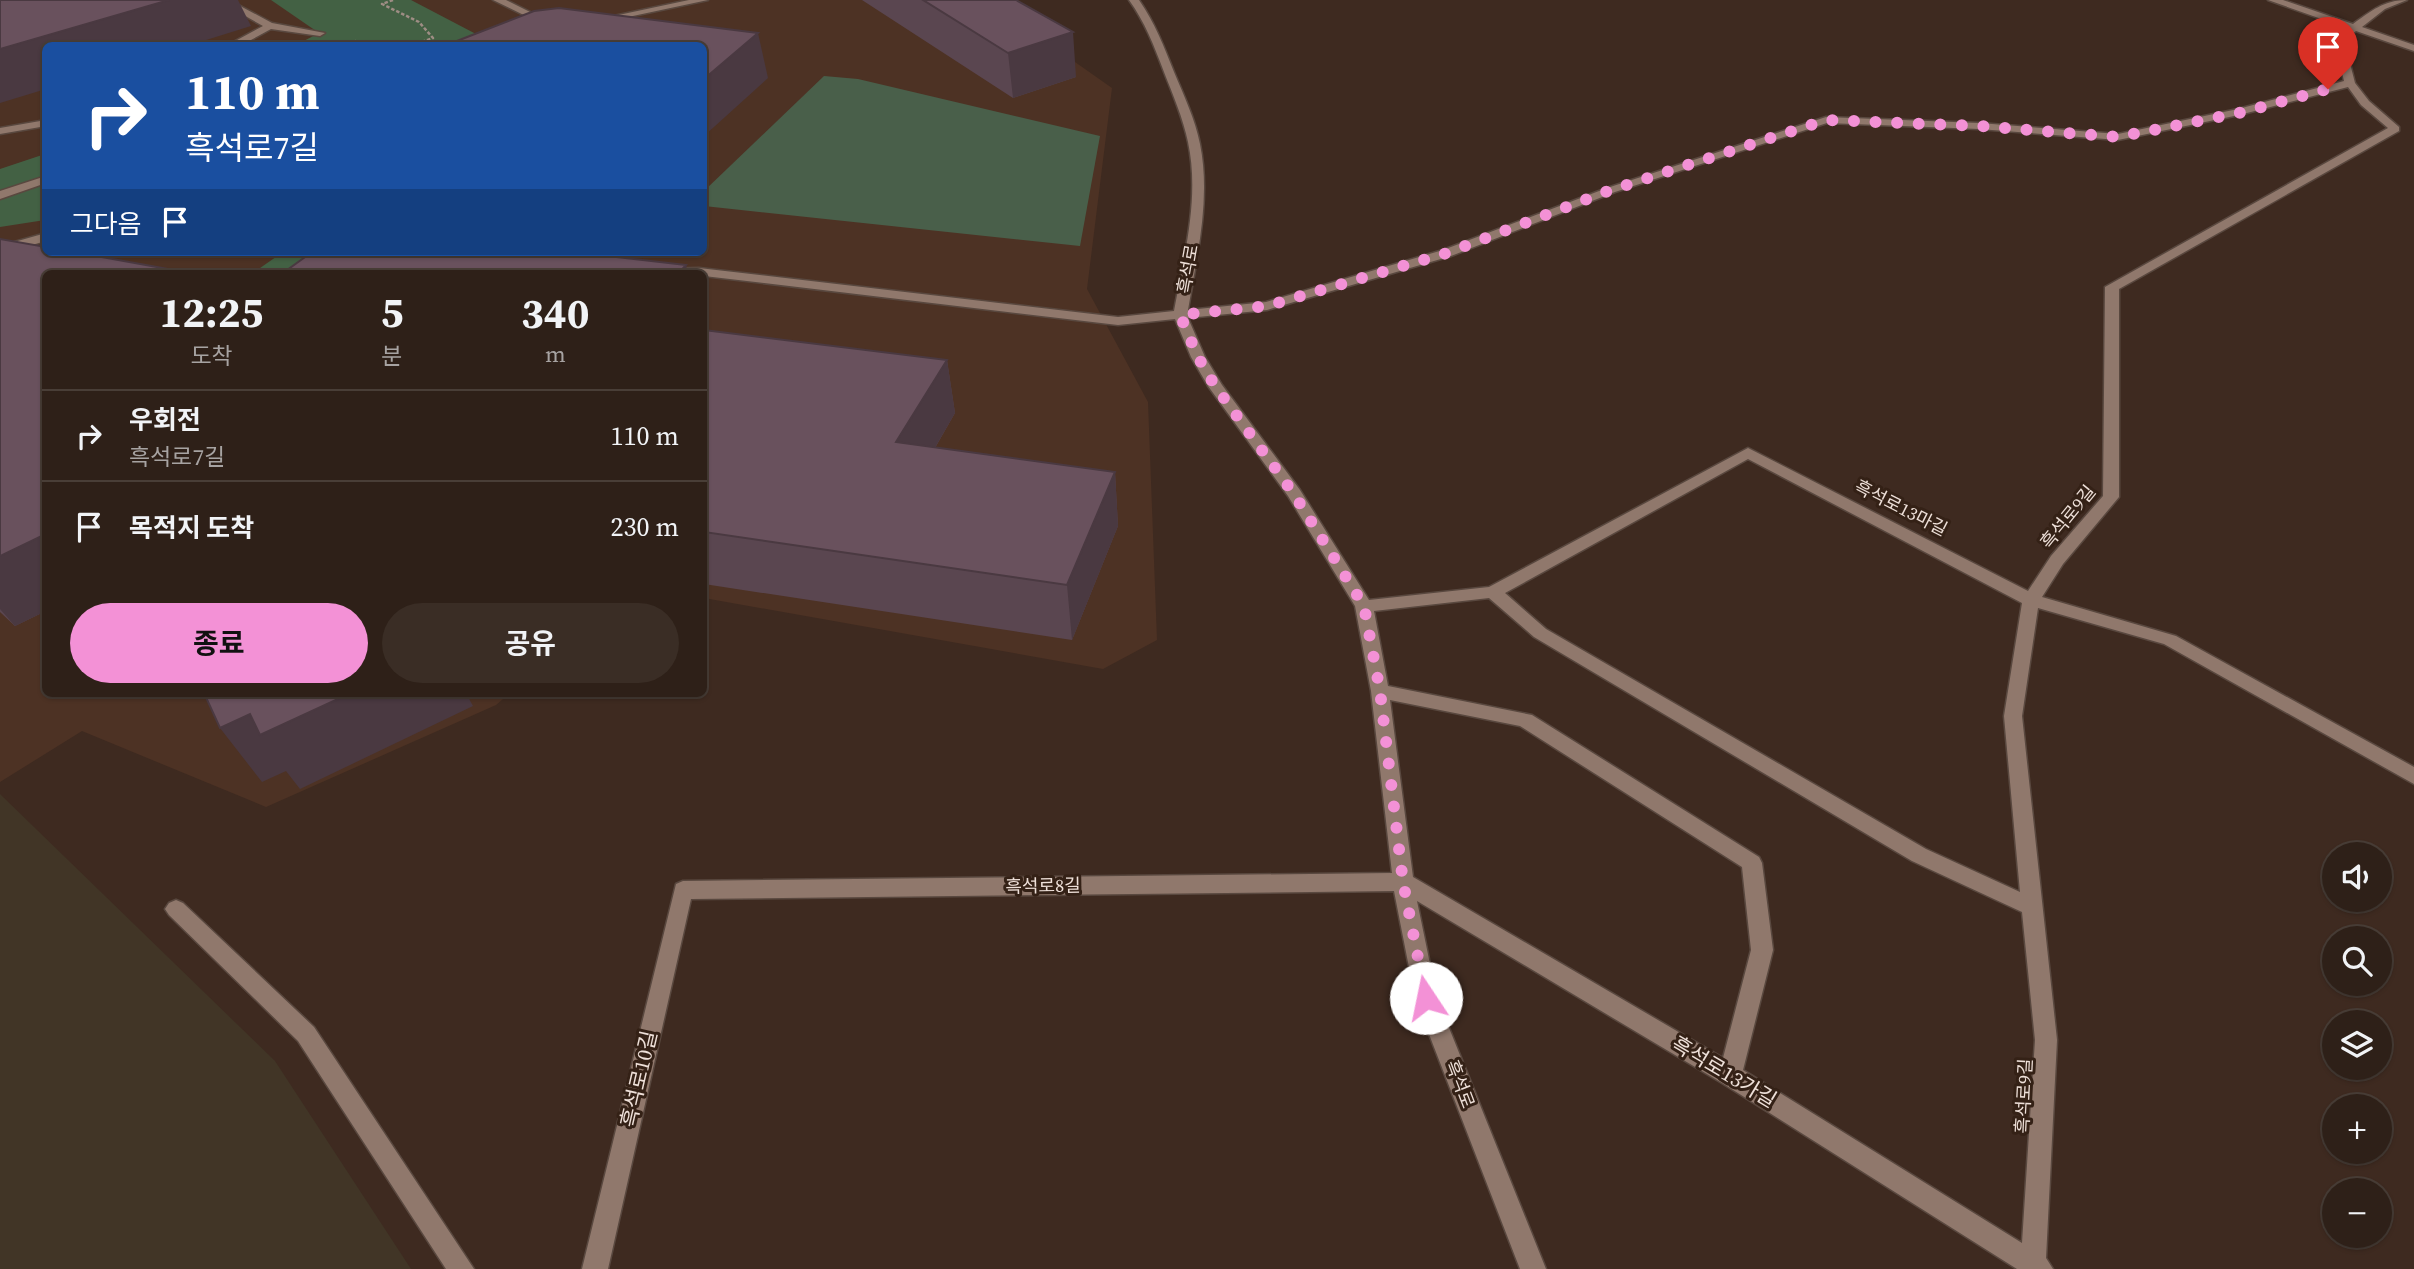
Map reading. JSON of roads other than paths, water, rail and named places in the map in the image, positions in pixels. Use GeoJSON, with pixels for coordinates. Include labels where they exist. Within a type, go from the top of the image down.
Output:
{"type":"FeatureCollection","features":[{"type":"Feature","properties":{"kind":"street"},"geometry":{"type":"LineString","coordinates":[[222,0],[270,26],[320,33]]}},
{"type":"Feature","properties":{"kind":"street"},"geometry":{"type":"LineString","coordinates":[[499,0],[557,28],[546,32]]}},
{"type":"Feature","properties":{"kind":"street"},"geometry":{"type":"LineString","coordinates":[[583,23],[703,0]]}},
{"type":"Feature","properties":{"kind":"street","name":"흑석로"},"geometry":{"type":"LineString","coordinates":[[1134,0],[1149,20],[1184,108],[1194,143],[1198,174],[1197,218],[1180,315],[1198,357],[1215,386],[1294,494],[1364,606],[1380,691],[1403,882],[1426,998],[1533,1269]]}},
{"type":"Feature","properties":{"kind":"street"},"geometry":{"type":"LineString","coordinates":[[2273,0],[2330,17],[2353,29],[2414,48]]}},
{"type":"Feature","properties":{"kind":"street"},"geometry":{"type":"LineString","coordinates":[[2353,29],[2382,7],[2402,0]]}},
{"type":"Feature","properties":{"kind":"street"},"geometry":{"type":"LineString","coordinates":[[239,42],[270,26]]}},
{"type":"Feature","properties":{"kind":"street","name":"흑석로9길"},"geometry":{"type":"LineString","coordinates":[[2036,1267],[2046,1040],[2013,716],[2031,600],[2057,560],[2111,497],[2112,287],[2395,129],[2365,103],[2350,83],[2339,39],[2353,29]]}},
{"type":"Feature","properties":{"kind":"street"},"geometry":{"type":"LineString","coordinates":[[707,273],[1118,321],[1267,306],[1447,253],[1611,190],[1826,120],[1979,126],[2118,137],[2239,113],[2350,83]]}},
{"type":"Feature","properties":{"kind":"street"},"geometry":{"type":"LineString","coordinates":[[0,131],[42,124]]}},
{"type":"Feature","properties":{"kind":"street"},"geometry":{"type":"LineString","coordinates":[[0,195],[42,180]]}},
{"type":"Feature","properties":{"kind":"street"},"geometry":{"type":"LineString","coordinates":[[0,250],[42,238]]}},
{"type":"Feature","properties":{"kind":"street","name":"흑석로13마길"},"geometry":{"type":"LineString","coordinates":[[1364,606],[1493,592],[1748,453],[2031,600],[2169,640],[2414,776]]}},
{"type":"Feature","properties":{"kind":"street"},"geometry":{"type":"LineString","coordinates":[[1493,592],[1540,633],[1919,855],[2033,907]]}},
{"type":"Feature","properties":{"kind":"street"},"geometry":{"type":"LineString","coordinates":[[1380,691],[1525,720],[1752,863],[1762,950],[1730,1074]]}},
{"type":"Feature","properties":{"kind":"street","name":"흑석로8길"},"geometry":{"type":"LineString","coordinates":[[683,890],[1403,882]]}},
{"type":"Feature","properties":{"kind":"street","name":"흑석로13가길"},"geometry":{"type":"LineString","coordinates":[[1403,882],[1730,1074],[2036,1267]]}},
{"type":"Feature","properties":{"kind":"street","name":"흑석로10길"},"geometry":{"type":"LineString","coordinates":[[595,1269],[683,890]]}},
{"type":"Feature","properties":{"kind":"street"},"geometry":{"type":"LineString","coordinates":[[176,909],[306,1034],[461,1269]]}}]}
